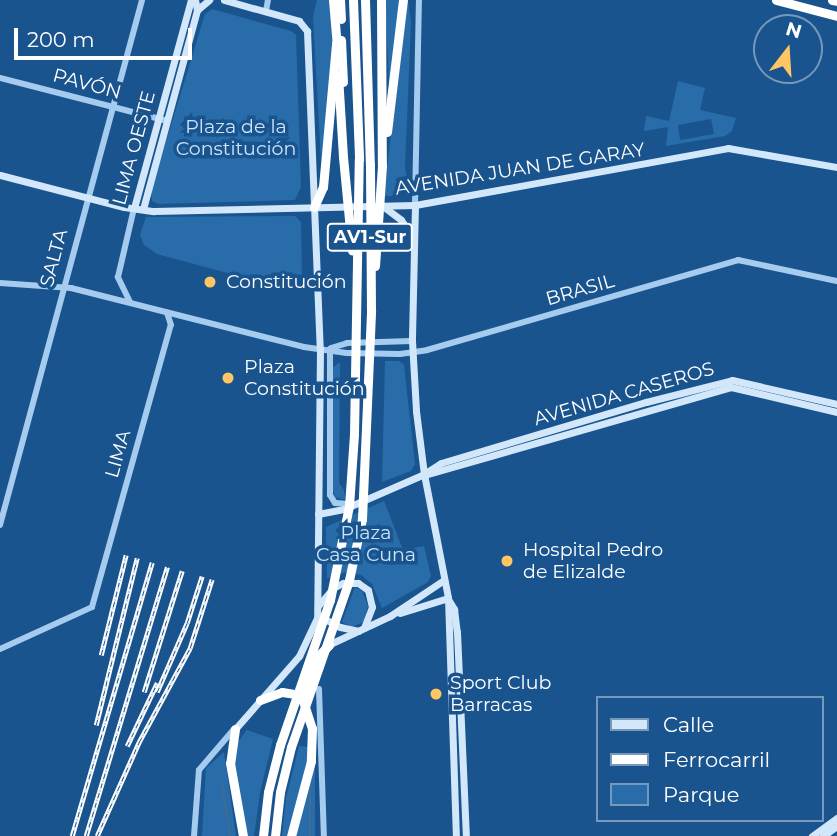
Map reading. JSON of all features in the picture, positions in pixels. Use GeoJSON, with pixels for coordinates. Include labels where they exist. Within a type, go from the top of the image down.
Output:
{"type":"FeatureCollection","features":[{"type":"Feature","properties":{"kind":"highway"},"geometry":{"type":"LineString","coordinates":[[333,0],[355,281]]}},
{"type":"Feature","properties":{"kind":"highway"},"geometry":{"type":"LineString","coordinates":[[340,0],[345,156]]}},
{"type":"Feature","properties":{"kind":"highway","name":"AV1-Sur"},"geometry":{"type":"LineString","coordinates":[[263,836],[268,792],[280,745],[330,600],[342,551],[352,469],[359,159],[353,0]]}},
{"type":"Feature","properties":{"kind":"highway","name":"AV1-Sur"},"geometry":{"type":"LineString","coordinates":[[275,836],[280,792],[291,747],[349,580],[362,519],[371,310],[370,74],[365,0]]}},
{"type":"Feature","properties":{"kind":"highway"},"geometry":{"type":"LineString","coordinates":[[371,310],[384,143],[381,0]]}},
{"type":"Feature","properties":{"kind":"highway"},"geometry":{"type":"LineString","coordinates":[[384,143],[390,122],[403,0]]}},
{"type":"Feature","properties":{"kind":"highway"},"geometry":{"type":"LineString","coordinates":[[776,0],[837,16]]}},
{"type":"Feature","properties":{"kind":"highway"},"geometry":{"type":"LineString","coordinates":[[832,0],[837,1]]}},
{"type":"Feature","properties":{"kind":"highway"},"geometry":{"type":"LineString","coordinates":[[314,207],[323,187],[336,43]]}},
{"type":"Feature","properties":{"kind":"highway"},"geometry":{"type":"LineString","coordinates":[[291,836],[312,753],[312,728],[306,705],[313,661],[330,644]]}},
{"type":"Feature","properties":{"kind":"highway"},"geometry":{"type":"LineString","coordinates":[[260,700],[288,692],[306,705]]}},
{"type":"Feature","properties":{"kind":"highway"},"geometry":{"type":"LineString","coordinates":[[235,729],[230,763],[243,836]]}},
{"type":"Feature","properties":{"kind":"main road","name":"LIMA OESTE"},"geometry":{"type":"LineString","coordinates":[[134,208],[197,10],[193,0]]}},
{"type":"Feature","properties":{"kind":"main road","name":"LIMA OESTE"},"geometry":{"type":"LineString","coordinates":[[143,209],[193,0]]}},
{"type":"Feature","properties":{"kind":"main road"},"geometry":{"type":"LineString","coordinates":[[197,10],[209,0]]}},
{"type":"Feature","properties":{"kind":"main road"},"geometry":{"type":"LineString","coordinates":[[224,0],[301,22],[308,35],[320,349],[318,610],[312,633],[299,656],[235,729]]}},
{"type":"Feature","properties":{"kind":"main road","name":"AVENIDA JUAN DE GARAY"},"geometry":{"type":"LineString","coordinates":[[0,175],[143,209],[383,207],[415,205],[727,148],[837,167]]}},
{"type":"Feature","properties":{"kind":"main road"},"geometry":{"type":"LineString","coordinates":[[415,205],[412,341],[424,474],[448,598],[456,836]]}},
{"type":"Feature","properties":{"kind":"main road"},"geometry":{"type":"LineString","coordinates":[[383,207],[404,222],[415,241]]}},
{"type":"Feature","properties":{"kind":"main road","name":"AVENIDA CASEROS"},"geometry":{"type":"LineString","coordinates":[[424,474],[441,464],[653,400],[732,380],[837,404]]}},
{"type":"Feature","properties":{"kind":"main road","name":"AVENIDA CASEROS"},"geometry":{"type":"LineString","coordinates":[[318,514],[344,509],[350,504],[424,474],[554,440],[731,387],[837,412]]}},
{"type":"Feature","properties":{"kind":"main road"},"geometry":{"type":"LineString","coordinates":[[330,644],[390,616],[444,580]]}},
{"type":"Feature","properties":{"kind":"main road"},"geometry":{"type":"LineString","coordinates":[[318,610],[333,588],[343,583],[358,583],[368,590],[372,607],[361,630]]}},
{"type":"Feature","properties":{"kind":"main road"},"geometry":{"type":"LineString","coordinates":[[390,616],[448,598]]}},
{"type":"Feature","properties":{"kind":"main road"},"geometry":{"type":"LineString","coordinates":[[448,598],[454,609],[457,632],[466,836]]}},
{"type":"Feature","properties":{"kind":"main road"},"geometry":{"type":"LineString","coordinates":[[318,610],[335,625],[361,630]]}},
{"type":"Feature","properties":{"kind":"main road"},"geometry":{"type":"LineString","coordinates":[[812,836],[837,818]]}},
{"type":"Feature","properties":{"kind":"main road"},"geometry":{"type":"LineString","coordinates":[[823,836],[837,826]]}},
{"type":"Feature","properties":{"kind":"street","name":"SALTA"},"geometry":{"type":"LineString","coordinates":[[0,525],[142,0]]}},
{"type":"Feature","properties":{"kind":"street"},"geometry":{"type":"LineString","coordinates":[[265,11],[268,0]]}},
{"type":"Feature","properties":{"kind":"street"},"geometry":{"type":"LineString","coordinates":[[415,205],[419,0]]}},
{"type":"Feature","properties":{"kind":"street","name":"PAVÓN"},"geometry":{"type":"LineString","coordinates":[[0,78],[163,120]]}},
{"type":"Feature","properties":{"kind":"street","name":"LIMA OESTE"},"geometry":{"type":"LineString","coordinates":[[130,302],[118,277],[134,208]]}},
{"type":"Feature","properties":{"kind":"street","name":"BRASIL"},"geometry":{"type":"LineString","coordinates":[[0,283],[62,288],[130,302],[320,349],[347,353],[413,353],[738,260],[837,281]]}},
{"type":"Feature","properties":{"kind":"street","name":"LIMA"},"geometry":{"type":"LineString","coordinates":[[0,648],[92,607],[171,325],[166,311]]}},
{"type":"Feature","properties":{"kind":"street","name":"BRASIL"},"geometry":{"type":"LineString","coordinates":[[330,349],[347,343],[412,341]]}},
{"type":"Feature","properties":{"kind":"street"},"geometry":{"type":"LineString","coordinates":[[330,349],[330,495],[335,503],[350,504]]}},
{"type":"Feature","properties":{"kind":"street"},"geometry":{"type":"LineString","coordinates":[[319,689],[324,836]]}},
{"type":"Feature","properties":{"kind":"street"},"geometry":{"type":"LineString","coordinates":[[194,836],[199,771],[235,729]]}},
{"type":"Feature","properties":{"kind":"green space"},"geometry":{"type":"Polygon","coordinates":[[[317,0],[330,0],[333,59],[321,161],[313,17],[317,0]]]}},
{"type":"Feature","properties":{"kind":"green space"},"geometry":{"type":"Polygon","coordinates":[[[385,0],[408,0],[411,22],[405,168],[409,189],[397,196],[384,196],[405,7],[390,103],[385,0]]]}},
{"type":"Feature","properties":{"kind":"green space","name":"Plaza de la Constitución"},"geometry":{"type":"Polygon","coordinates":[[[212,9],[291,31],[296,35],[301,187],[295,200],[159,204],[152,201],[151,191],[205,14],[212,9]]]}},
{"type":"Feature","properties":{"kind":"green space"},"geometry":{"type":"Polygon","coordinates":[[[678,81],[705,88],[700,110],[736,118],[732,131],[725,136],[666,146],[668,127],[644,131],[646,116],[669,121],[678,81]],[[711,119],[678,125],[680,140],[714,134],[711,119]]]}},
{"type":"Feature","properties":{"kind":"green space","name":"Plaza de la Constitución"},"geometry":{"type":"Polygon","coordinates":[[[295,216],[301,222],[302,277],[290,290],[157,254],[144,245],[140,235],[146,217],[295,216]]]}},
{"type":"Feature","properties":{"kind":"green space"},"geometry":{"type":"Polygon","coordinates":[[[385,361],[399,361],[404,365],[415,464],[411,471],[382,482],[385,361]]]}},
{"type":"Feature","properties":{"kind":"green space"},"geometry":{"type":"Polygon","coordinates":[[[340,362],[339,483],[344,490],[345,499],[335,497],[333,490],[332,368],[340,362]]]}},
{"type":"Feature","properties":{"kind":"green space","name":"Plaza Casa Cuna"},"geometry":{"type":"Polygon","coordinates":[[[384,501],[403,550],[424,546],[431,576],[428,582],[382,608],[372,584],[361,575],[347,572],[327,578],[326,527],[384,501]]]}},
{"type":"Feature","properties":{"kind":"green space","name":"Plaza Casa Cuna"},"geometry":{"type":"Polygon","coordinates":[[[355,587],[362,591],[368,606],[364,622],[352,627],[342,622],[355,587]]]}},
{"type":"Feature","properties":{"kind":"green space"},"geometry":{"type":"Polygon","coordinates":[[[247,730],[273,739],[260,793],[254,836],[247,836],[233,762],[235,746],[247,730]]]}},
{"type":"Feature","properties":{"kind":"green space"},"geometry":{"type":"Polygon","coordinates":[[[299,746],[308,747],[309,757],[289,836],[282,836],[286,798],[299,746]]]}},
{"type":"Feature","properties":{"kind":"green space"},"geometry":{"type":"Polygon","coordinates":[[[224,752],[236,836],[202,836],[206,768],[224,752]]]}},
{"type":"Feature","properties":{"kind":"green space"},"geometry":{"type":"Polygon","coordinates":[[[315,757],[315,836],[294,836],[315,757]]]}},
{"type":"Feature","properties":{"kind":"waterway"},"geometry":{"type":"LineString","coordinates":[[222,784],[230,836]]}},
{"type":"Feature","properties":{"kind":"waterway"},"geometry":{"type":"LineString","coordinates":[[310,789],[310,836]]}},
{"type":"Feature","properties":{"kind":"railway"},"geometry":{"type":"LineString","coordinates":[[101,655],[126,555]]}},
{"type":"Feature","properties":{"kind":"railway"},"geometry":{"type":"LineString","coordinates":[[96,725],[137,558]]}},
{"type":"Feature","properties":{"kind":"railway"},"geometry":{"type":"LineString","coordinates":[[72,836],[152,562]]}},
{"type":"Feature","properties":{"kind":"railway"},"geometry":{"type":"LineString","coordinates":[[86,836],[167,567]]}},
{"type":"Feature","properties":{"kind":"railway"},"geometry":{"type":"LineString","coordinates":[[144,692],[182,571]]}},
{"type":"Feature","properties":{"kind":"railway"},"geometry":{"type":"LineString","coordinates":[[157,692],[187,623],[202,576]]}},
{"type":"Feature","properties":{"kind":"railway"},"geometry":{"type":"LineString","coordinates":[[97,836],[139,742],[190,648],[212,579]]}},
{"type":"Feature","properties":{"kind":"railway"},"geometry":{"type":"LineString","coordinates":[[127,746],[157,683]]}},
{"type":"Feature","properties":{"kind":"place","name":"Constitución"},"geometry":{"type":"Point","coordinates":[210,282]}},
{"type":"Feature","properties":{"kind":"place","name":"Plaza Constitución"},"geometry":{"type":"Point","coordinates":[228,378]}},
{"type":"Feature","properties":{"kind":"place","name":"Hospital Pedro de Elizalde"},"geometry":{"type":"Point","coordinates":[507,561]}},
{"type":"Feature","properties":{"kind":"place","name":"Sport Club Barracas"},"geometry":{"type":"Point","coordinates":[436,694]}}]}
